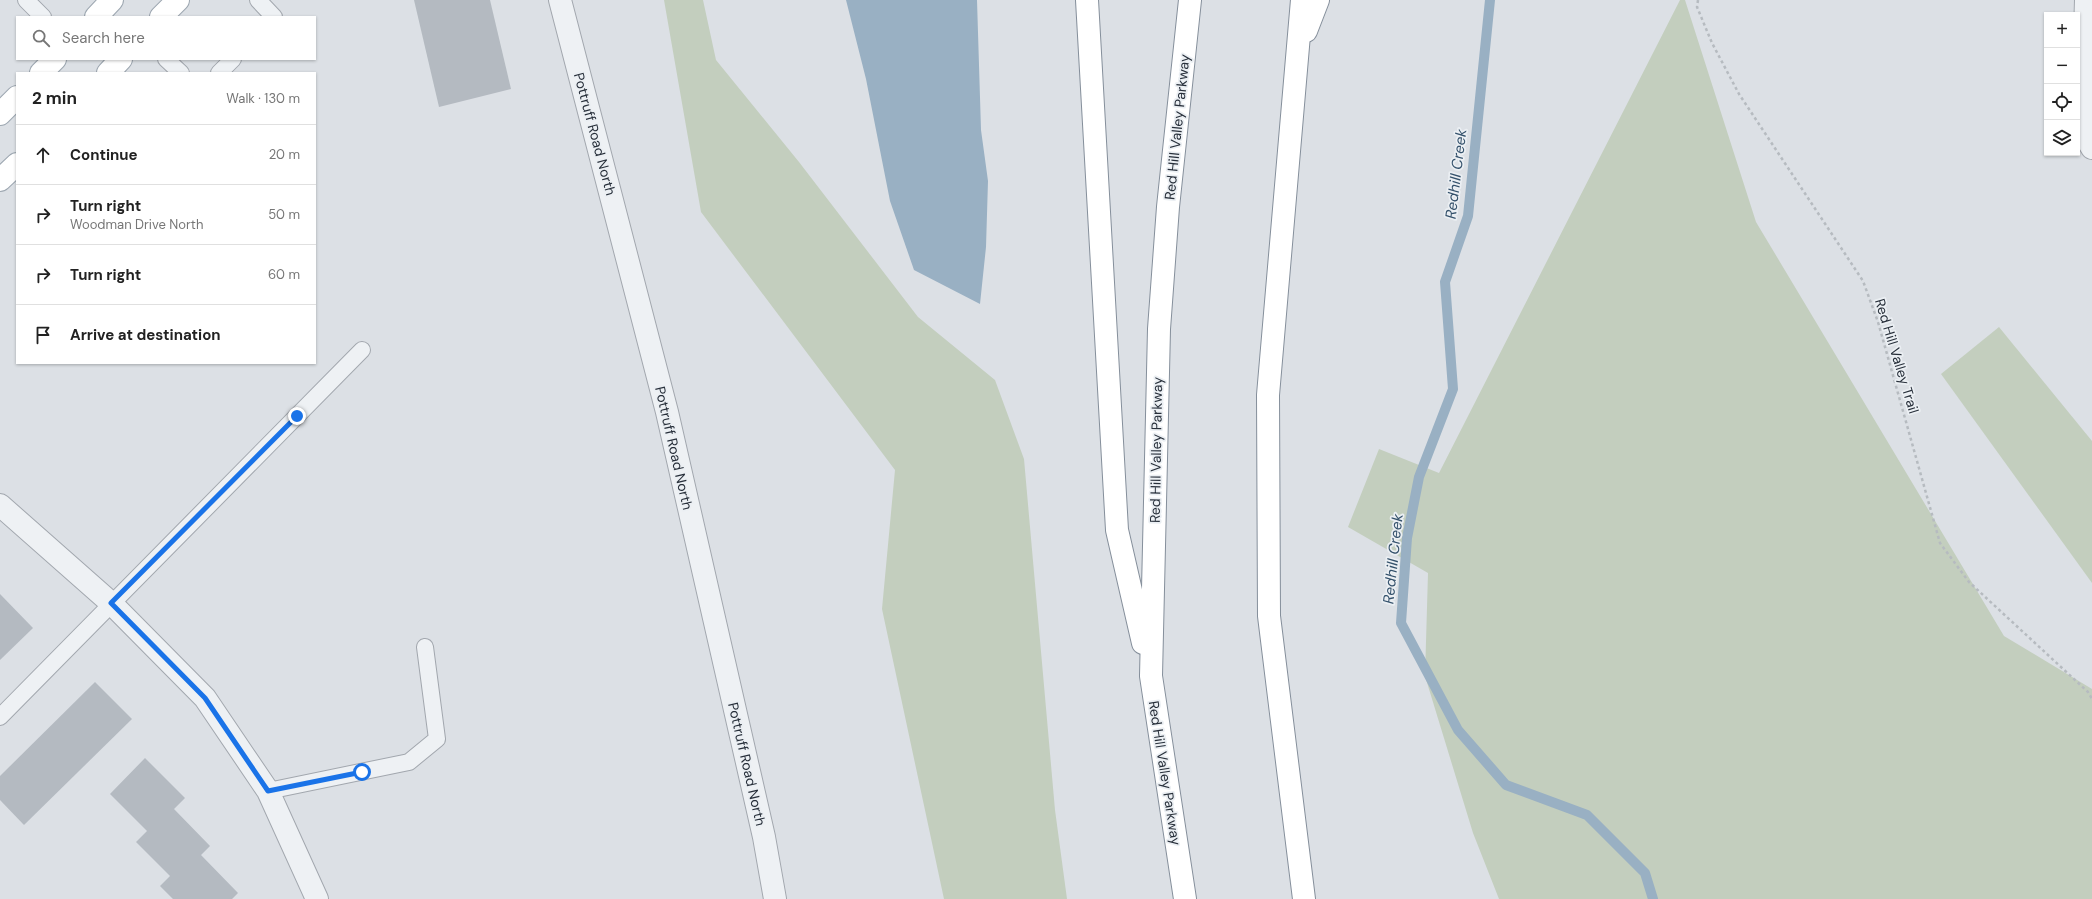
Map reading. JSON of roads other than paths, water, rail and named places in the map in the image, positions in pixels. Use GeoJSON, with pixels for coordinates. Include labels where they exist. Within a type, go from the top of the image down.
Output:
{"type":"FeatureCollection","features":[{"type":"Feature","properties":{"kind":"main road"},"geometry":{"type":"LineString","coordinates":[[97,16],[112,0]]}},
{"type":"Feature","properties":{"kind":"main road"},"geometry":{"type":"LineString","coordinates":[[162,16],[178,0]]}},
{"type":"Feature","properties":{"kind":"main road"},"geometry":{"type":"LineString","coordinates":[[1087,0],[1117,530],[1151,676]]}},
{"type":"Feature","properties":{"kind":"main road","name":"Red Hill Valley Parkway"},"geometry":{"type":"LineString","coordinates":[[1185,899],[1151,676],[1159,329],[1168,207],[1190,0]]}},
{"type":"Feature","properties":{"kind":"main road"},"geometry":{"type":"LineString","coordinates":[[1302,0],[1268,395],[1269,608],[1304,899]]}},
{"type":"Feature","properties":{"kind":"main road"},"geometry":{"type":"LineString","coordinates":[[1297,56],[1318,0]]}},
{"type":"Feature","properties":{"kind":"main road"},"geometry":{"type":"LineString","coordinates":[[42,72],[54,60]]}},
{"type":"Feature","properties":{"kind":"main road"},"geometry":{"type":"LineString","coordinates":[[109,72],[120,60]]}},
{"type":"Feature","properties":{"kind":"main road"},"geometry":{"type":"LineString","coordinates":[[0,114],[16,98]]}},
{"type":"Feature","properties":{"kind":"main road"},"geometry":{"type":"LineString","coordinates":[[0,180],[16,165]]}},
{"type":"Feature","properties":{"kind":"street","name":"Pottruff Road North"},"geometry":{"type":"LineString","coordinates":[[560,0],[667,412],[764,837],[775,899]]}},
{"type":"Feature","properties":{"kind":"street"},"geometry":{"type":"LineString","coordinates":[[2086,0],[2082,131],[2092,148]]}},
{"type":"Feature","properties":{"kind":"street"},"geometry":{"type":"LineString","coordinates":[[0,505],[111,603],[205,698],[268,791],[317,899]]}},
{"type":"Feature","properties":{"kind":"lane"},"geometry":{"type":"LineString","coordinates":[[26,0],[42,16]]}},
{"type":"Feature","properties":{"kind":"lane"},"geometry":{"type":"LineString","coordinates":[[258,0],[273,16]]}},
{"type":"Feature","properties":{"kind":"lane"},"geometry":{"type":"LineString","coordinates":[[167,60],[180,72]]}},
{"type":"Feature","properties":{"kind":"lane"},"geometry":{"type":"LineString","coordinates":[[220,72],[232,60]]}},
{"type":"Feature","properties":{"kind":"lane"},"geometry":{"type":"LineString","coordinates":[[0,717],[362,350]]}},
{"type":"Feature","properties":{"kind":"lane"},"geometry":{"type":"LineString","coordinates":[[268,791],[408,762],[437,739],[425,647]]}},
{"type":"Feature","properties":{"kind":"water"},"geometry":{"type":"Polygon","coordinates":[[[846,0],[977,0],[981,130],[988,181],[986,247],[980,304],[914,270],[890,201],[866,79],[846,0]]]}},
{"type":"Feature","properties":{"kind":"waterway","name":"Redhill Creek"},"geometry":{"type":"LineString","coordinates":[[1490,0],[1468,216],[1445,282],[1453,389],[1419,477],[1407,538],[1401,623],[1458,730],[1506,785],[1587,815],[1645,873],[1653,899]]}}]}
